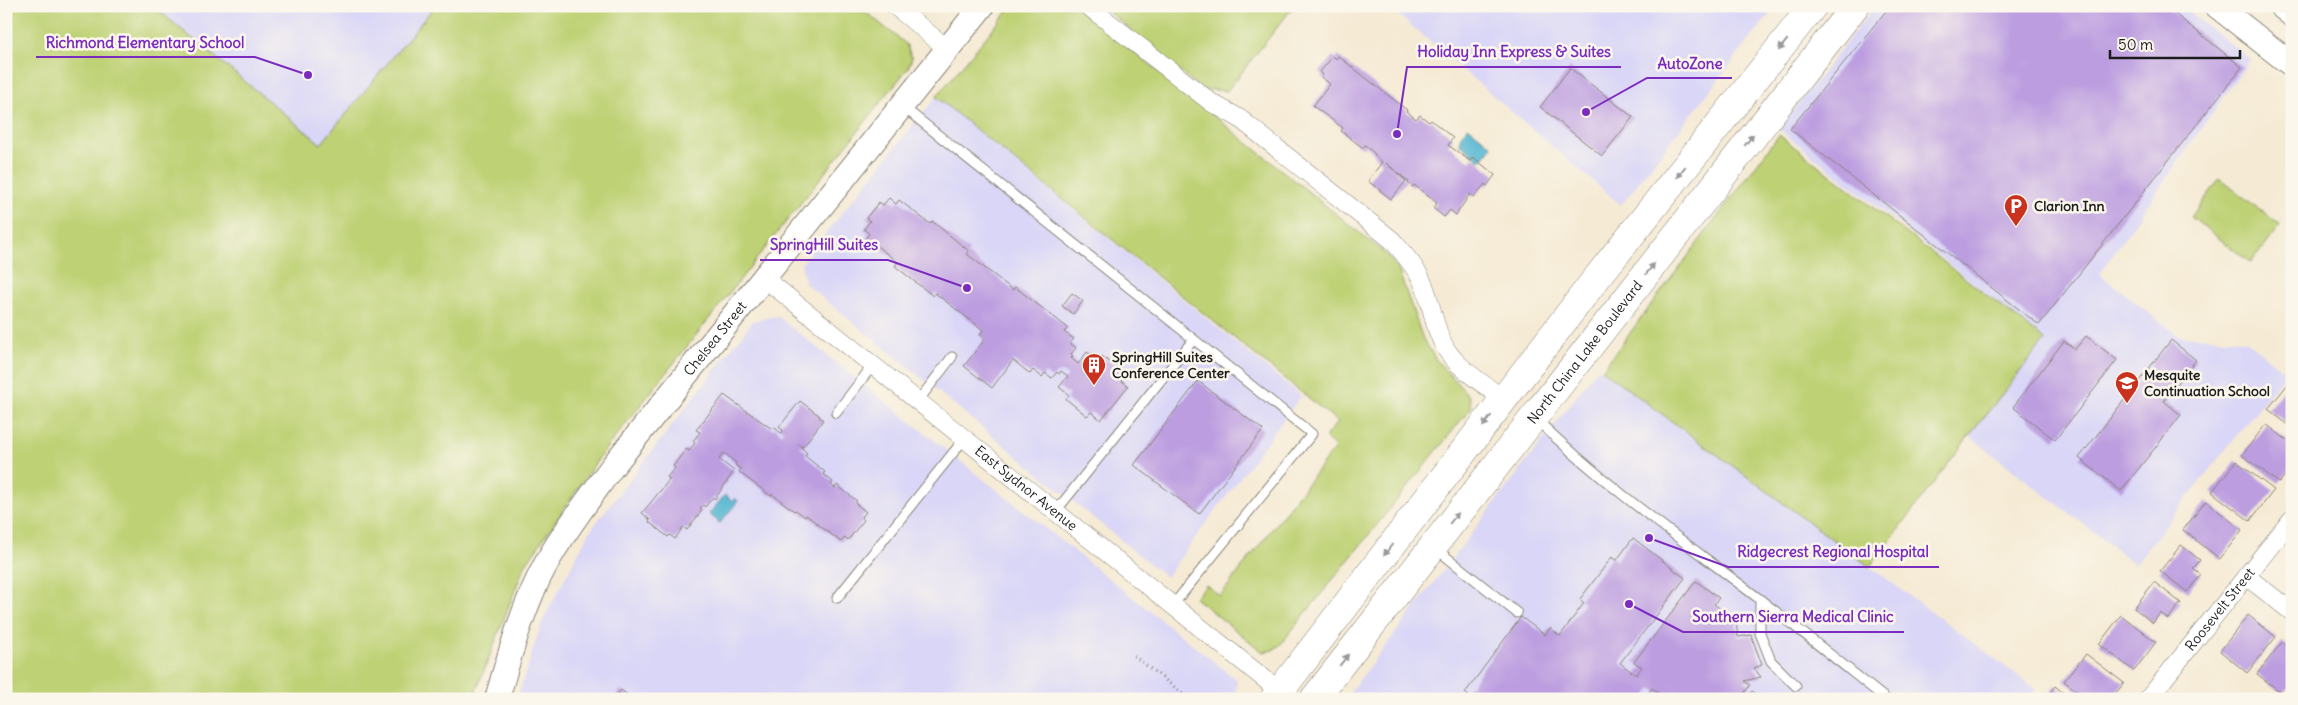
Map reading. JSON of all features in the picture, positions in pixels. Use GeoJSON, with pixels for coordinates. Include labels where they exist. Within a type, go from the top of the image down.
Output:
{"type":"FeatureCollection","features":[{"type":"Feature","properties":{"kind":"main road"},"geometry":{"type":"LineString","coordinates":[[1281,696],[1592,284],[1813,6]]}},
{"type":"Feature","properties":{"kind":"main road","name":"North China Lake Boulevard"},"geometry":{"type":"LineString","coordinates":[[1314,699],[1432,545],[1534,418],[1855,6]]}},
{"type":"Feature","properties":{"kind":"main road"},"geometry":{"type":"LineString","coordinates":[[1534,418],[1528,403],[1530,396],[1541,376],[1591,309],[1592,284]]}},
{"type":"Feature","properties":{"kind":"street"},"geometry":{"type":"LineString","coordinates":[[895,6],[949,50]]}},
{"type":"Feature","properties":{"kind":"street","name":"Chelsea Street"},"geometry":{"type":"LineString","coordinates":[[497,699],[526,611],[555,549],[612,467],[949,50],[982,6]]}},
{"type":"Feature","properties":{"kind":"street"},"geometry":{"type":"LineString","coordinates":[[1088,6],[1212,103],[1239,118],[1392,240],[1410,260],[1423,284],[1436,329],[1447,350],[1468,373],[1504,400]]}},
{"type":"Feature","properties":{"kind":"street"},"geometry":{"type":"LineString","coordinates":[[2217,6],[2292,65]]}},
{"type":"Feature","properties":{"kind":"street"},"geometry":{"type":"LineString","coordinates":[[2281,6],[2292,14]]}},
{"type":"Feature","properties":{"kind":"street","name":"East Sydnor Avenue"},"geometry":{"type":"LineString","coordinates":[[764,278],[1173,605],[1281,696]]}},
{"type":"Feature","properties":{"kind":"street","name":"Roosevelt Street"},"geometry":{"type":"LineString","coordinates":[[2148,699],[2292,519]]}},
{"type":"Feature","properties":{"kind":"street"},"geometry":{"type":"LineString","coordinates":[[2246,576],[2292,612]]}},
{"type":"Feature","properties":{"kind":"lane"},"geometry":{"type":"LineString","coordinates":[[902,106],[1312,434],[1173,605]]}},
{"type":"Feature","properties":{"kind":"lane"},"geometry":{"type":"LineString","coordinates":[[1056,511],[1193,340]]}},
{"type":"Feature","properties":{"kind":"lane"},"geometry":{"type":"LineString","coordinates":[[918,401],[952,357]]}},
{"type":"Feature","properties":{"kind":"lane"},"geometry":{"type":"LineString","coordinates":[[836,413],[873,365]]}},
{"type":"Feature","properties":{"kind":"lane"},"geometry":{"type":"LineString","coordinates":[[1534,418],[1576,458],[1616,490],[1886,699]]}},
{"type":"Feature","properties":{"kind":"lane"},"geometry":{"type":"LineString","coordinates":[[837,598],[965,438]]}},
{"type":"Feature","properties":{"kind":"lane"},"geometry":{"type":"LineString","coordinates":[[1432,545],[1518,613]]}},
{"type":"Feature","properties":{"kind":"lane"},"geometry":{"type":"LineString","coordinates":[[1760,600],[1760,632],[1771,661],[1796,686]]}},
{"type":"Feature","properties":{"kind":"path"},"geometry":{"type":"LineString","coordinates":[[1134,656],[1190,699]]}},
{"type":"Feature","properties":{"kind":"shaded area"},"geometry":{"type":"Polygon","coordinates":[[[154,6],[435,6],[321,144],[154,6]]]}},
{"type":"Feature","properties":{"kind":"shaded area"},"geometry":{"type":"Polygon","coordinates":[[[1388,6],[1776,6],[1621,205],[1388,6]]]}},
{"type":"Feature","properties":{"kind":"shaded area","name":"Clarion Inn"},"geometry":{"type":"Polygon","coordinates":[[[1875,6],[2181,6],[2250,59],[2099,274],[2179,336],[2245,340],[2286,373],[2135,564],[1969,436],[2044,339],[1779,129],[1875,6]]]}},
{"type":"Feature","properties":{"kind":"shaded area"},"geometry":{"type":"Polygon","coordinates":[[[936,97],[1301,396],[1166,577],[806,284],[801,264],[936,97]]]}},
{"type":"Feature","properties":{"kind":"shaded area"},"geometry":{"type":"Polygon","coordinates":[[[777,316],[1237,680],[1235,699],[517,699],[542,622],[590,531],[753,321],[777,316]]]}},
{"type":"Feature","properties":{"kind":"shaded area"},"geometry":{"type":"Polygon","coordinates":[[[1598,368],[2036,689],[2029,699],[1345,699],[1598,368]]]}},
{"type":"Feature","properties":{"kind":"green space"},"geometry":{"type":"Polygon","coordinates":[[[6,6],[153,6],[321,144],[435,6],[858,6],[906,44],[912,58],[908,68],[601,455],[524,567],[473,699],[6,699],[6,6]]]}},
{"type":"Feature","properties":{"kind":"green space"},"geometry":{"type":"Polygon","coordinates":[[[1012,6],[1077,6],[1386,254],[1398,269],[1423,339],[1437,361],[1469,396],[1471,408],[1280,645],[1273,650],[1263,652],[1195,598],[1206,585],[1220,596],[1335,448],[1325,437],[1338,422],[936,97],[1012,6]]]}},
{"type":"Feature","properties":{"kind":"green space"},"geometry":{"type":"Polygon","coordinates":[[[1102,6],[1294,6],[1227,91],[1201,89],[1102,6]]]}},
{"type":"Feature","properties":{"kind":"green space"},"geometry":{"type":"Polygon","coordinates":[[[1779,135],[2045,340],[1969,436],[1870,567],[1602,370],[1779,135]]]}},
{"type":"Feature","properties":{"kind":"green space"},"geometry":{"type":"Polygon","coordinates":[[[2220,179],[2280,225],[2251,263],[2191,217],[2220,179]]]}},
{"type":"Feature","properties":{"kind":"water"},"geometry":{"type":"Polygon","coordinates":[[[1468,127],[1492,146],[1481,161],[1460,144],[1460,137],[1468,127]]]}},
{"type":"Feature","properties":{"kind":"water"},"geometry":{"type":"Polygon","coordinates":[[[725,495],[732,501],[735,498],[738,501],[720,523],[709,514],[725,495]]]}},
{"type":"Feature","properties":{"kind":"building","name":"Clarion Inn"},"geometry":{"type":"Polygon","coordinates":[[[1890,6],[2165,6],[2242,67],[2039,325],[1790,129],[1890,6]]]}},
{"type":"Feature","properties":{"kind":"building"},"geometry":{"type":"Polygon","coordinates":[[[1333,56],[1336,59],[1338,56],[1416,119],[1420,115],[1429,122],[1431,120],[1453,138],[1448,145],[1470,161],[1473,157],[1495,175],[1487,186],[1485,184],[1474,197],[1470,194],[1456,215],[1450,210],[1444,217],[1433,208],[1437,203],[1414,185],[1412,187],[1409,182],[1386,163],[1406,181],[1391,199],[1368,181],[1382,162],[1365,145],[1363,148],[1341,131],[1343,128],[1313,106],[1330,84],[1321,77],[1323,75],[1320,72],[1333,56]]]}},
{"type":"Feature","properties":{"kind":"building"},"geometry":{"type":"Polygon","coordinates":[[[1570,68],[1633,117],[1602,156],[1540,107],[1570,68]]]}},
{"type":"Feature","properties":{"kind":"building"},"geometry":{"type":"Polygon","coordinates":[[[889,198],[896,204],[899,200],[930,224],[932,221],[969,251],[967,254],[1013,290],[1015,287],[1068,328],[1064,332],[1074,339],[1070,343],[1076,348],[1071,354],[1073,356],[1071,358],[1078,364],[1087,352],[1098,361],[1102,356],[1125,374],[1121,380],[1128,386],[1101,420],[1091,412],[1087,416],[1066,399],[1069,395],[1059,387],[1068,376],[1061,371],[1059,374],[1057,372],[1052,378],[1045,373],[1042,377],[1033,370],[1030,374],[1013,360],[992,388],[964,366],[985,339],[980,335],[983,330],[935,293],[933,296],[895,266],[898,262],[866,238],[869,234],[864,229],[870,221],[866,218],[879,202],[883,205],[889,198]]]}},
{"type":"Feature","properties":{"kind":"building"},"geometry":{"type":"Polygon","coordinates":[[[1072,293],[1083,301],[1073,314],[1062,306],[1072,293]]]}},
{"type":"Feature","properties":{"kind":"building"},"geometry":{"type":"Polygon","coordinates":[[[2086,336],[2117,360],[2055,440],[2013,407],[2064,341],[2075,349],[2086,336]]]}},
{"type":"Feature","properties":{"kind":"building"},"geometry":{"type":"Polygon","coordinates":[[[2171,340],[2196,360],[2164,401],[2181,415],[2121,491],[2079,458],[2171,340]]]}},
{"type":"Feature","properties":{"kind":"building"},"geometry":{"type":"Polygon","coordinates":[[[1198,381],[1263,430],[1199,514],[1134,465],[1198,381]]]}},
{"type":"Feature","properties":{"kind":"building"},"geometry":{"type":"Polygon","coordinates":[[[2288,384],[2292,388],[2292,428],[2268,409],[2288,384]]]}},
{"type":"Feature","properties":{"kind":"building"},"geometry":{"type":"Polygon","coordinates":[[[724,395],[782,434],[783,430],[779,427],[800,401],[820,416],[823,420],[803,447],[798,444],[807,453],[805,456],[825,472],[823,474],[833,482],[831,485],[835,488],[837,485],[857,501],[855,503],[866,512],[861,518],[864,520],[848,540],[845,537],[841,542],[806,515],[805,517],[796,510],[794,511],[772,494],[771,496],[739,472],[741,469],[724,453],[719,459],[734,471],[715,499],[713,497],[705,507],[703,505],[700,508],[702,510],[687,530],[683,527],[675,539],[670,535],[668,537],[649,522],[650,520],[642,513],[670,479],[667,477],[675,468],[673,466],[686,449],[689,451],[695,443],[693,441],[700,432],[696,430],[724,395]]]}},
{"type":"Feature","properties":{"kind":"building"},"geometry":{"type":"Polygon","coordinates":[[[2266,424],[2292,444],[2292,467],[2279,483],[2242,455],[2266,424]]]}},
{"type":"Feature","properties":{"kind":"building"},"geometry":{"type":"Polygon","coordinates":[[[2236,461],[2274,490],[2250,521],[2212,492],[2236,461]]]}},
{"type":"Feature","properties":{"kind":"building"},"geometry":{"type":"Polygon","coordinates":[[[2206,501],[2242,530],[2220,559],[2183,530],[2206,501]]]}},
{"type":"Feature","properties":{"kind":"building"},"geometry":{"type":"Polygon","coordinates":[[[1633,538],[1685,578],[1620,663],[1636,675],[1642,667],[1634,662],[1696,581],[1719,598],[1714,604],[1736,621],[1738,637],[1751,635],[1762,665],[1754,668],[1761,677],[1744,681],[1750,685],[1740,699],[1666,699],[1652,688],[1644,699],[1472,699],[1465,693],[1521,617],[1545,635],[1550,628],[1560,636],[1584,603],[1580,599],[1612,557],[1616,561],[1633,538]]]}},
{"type":"Feature","properties":{"kind":"building"},"geometry":{"type":"Polygon","coordinates":[[[2181,545],[2200,560],[2193,569],[2201,575],[2187,592],[2160,571],[2181,545]]]}},
{"type":"Feature","properties":{"kind":"building"},"geometry":{"type":"Polygon","coordinates":[[[2154,582],[2181,603],[2168,619],[2160,613],[2153,623],[2134,608],[2154,582]]]}},
{"type":"Feature","properties":{"kind":"building"},"geometry":{"type":"Polygon","coordinates":[[[2121,615],[2156,642],[2134,671],[2099,644],[2121,615]]]}},
{"type":"Feature","properties":{"kind":"building"},"geometry":{"type":"Polygon","coordinates":[[[2248,615],[2276,637],[2247,673],[2220,651],[2248,615]]]}},
{"type":"Feature","properties":{"kind":"building"},"geometry":{"type":"Polygon","coordinates":[[[2282,642],[2292,649],[2292,683],[2283,694],[2257,674],[2282,642]]]}},
{"type":"Feature","properties":{"kind":"building"},"geometry":{"type":"Polygon","coordinates":[[[2086,654],[2124,683],[2111,699],[2087,699],[2064,681],[2086,654]]]}},
{"type":"Feature","properties":{"kind":"building"},"geometry":{"type":"Polygon","coordinates":[[[2055,686],[2071,699],[2045,699],[2055,686]]]}},
{"type":"Feature","properties":{"kind":"building"},"geometry":{"type":"Polygon","coordinates":[[[621,690],[633,699],[614,699],[621,690]]]}},
{"type":"Feature","properties":{"kind":"building"},"geometry":{"type":"Polygon","coordinates":[[[1752,691],[1763,699],[1746,699],[1752,691]]]}},
{"type":"Feature","properties":{"kind":"place","name":"Richmond Elementary School"},"geometry":{"type":"Point","coordinates":[308,75]}},
{"type":"Feature","properties":{"kind":"place","name":"AutoZone"},"geometry":{"type":"Point","coordinates":[1586,112]}},
{"type":"Feature","properties":{"kind":"place","name":"Holiday Inn Express & Suites"},"geometry":{"type":"Point","coordinates":[1397,134]}},
{"type":"Feature","properties":{"kind":"place","name":"Clarion Inn"},"geometry":{"type":"Point","coordinates":[2016,227]}},
{"type":"Feature","properties":{"kind":"place","name":"SpringHill Suites"},"geometry":{"type":"Point","coordinates":[967,288]}},
{"type":"Feature","properties":{"kind":"place","name":"SpringHill Suites Conference Center"},"geometry":{"type":"Point","coordinates":[1094,386]}},
{"type":"Feature","properties":{"kind":"place","name":"Mesquite Continuation School"},"geometry":{"type":"Point","coordinates":[2127,404]}},
{"type":"Feature","properties":{"kind":"place","name":"Ridgecrest Regional Hospital"},"geometry":{"type":"Point","coordinates":[1649,538]}},
{"type":"Feature","properties":{"kind":"place","name":"Southern Sierra Medical Clinic"},"geometry":{"type":"Point","coordinates":[1629,604]}}]}
